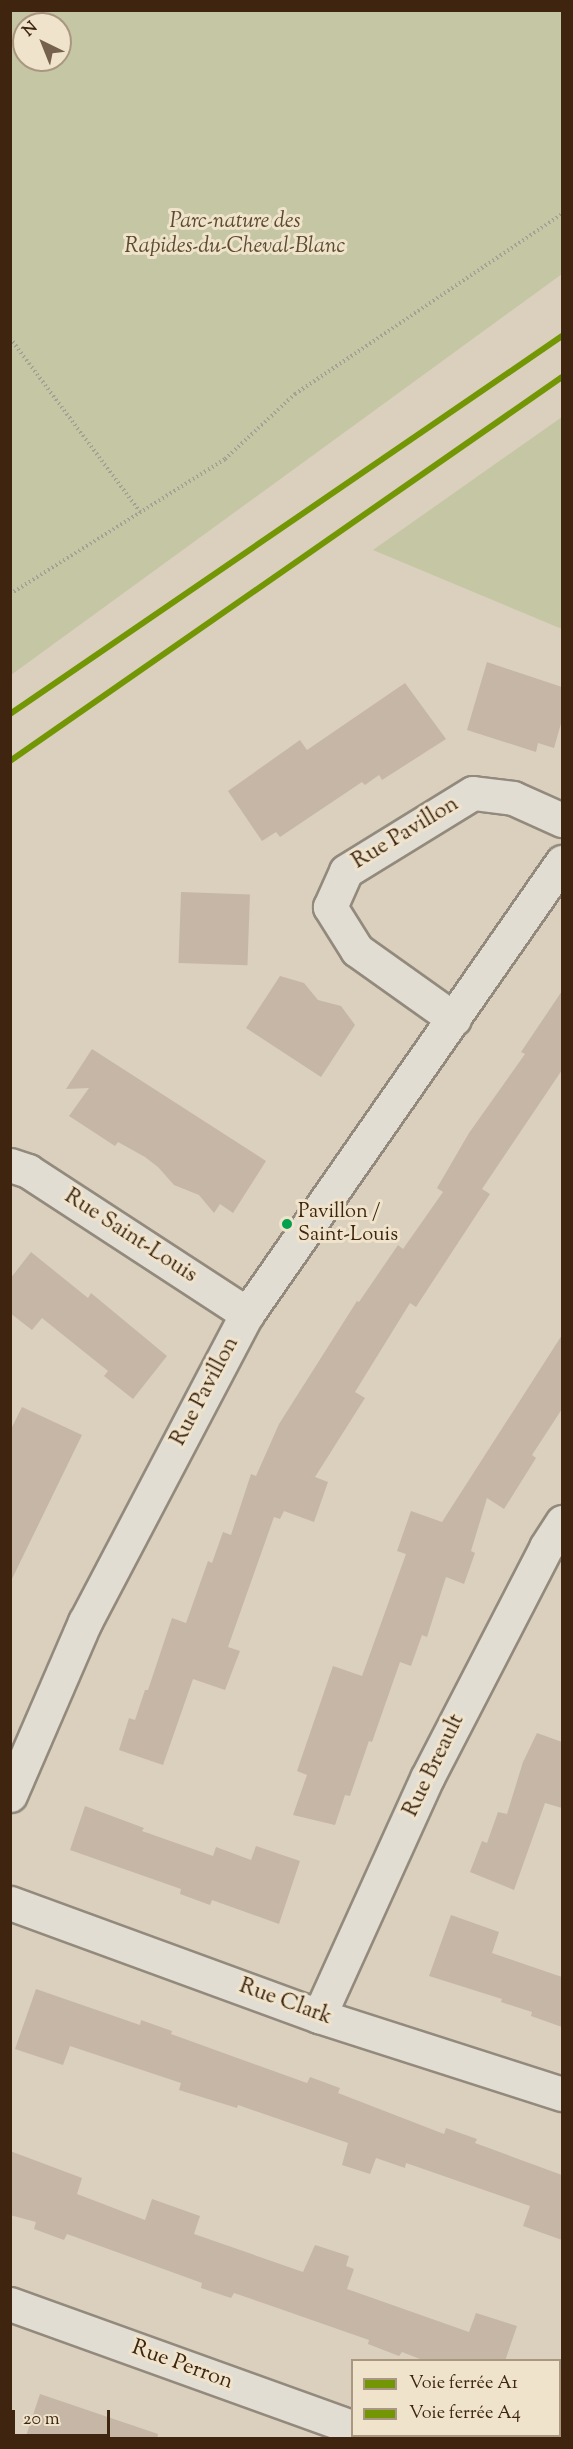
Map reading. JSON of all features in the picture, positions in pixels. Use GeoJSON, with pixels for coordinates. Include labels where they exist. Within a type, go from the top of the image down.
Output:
{"type":"FeatureCollection","features":[{"type":"Feature","properties":{"kind":"street","name":"Rue Pavillon"},"geometry":{"type":"LineString","coordinates":[[454,1020],[357,950],[330,907],[346,871],[473,794],[513,798],[562,820]]}},
{"type":"Feature","properties":{"kind":"street","name":"Rue Pavillon"},"geometry":{"type":"LineString","coordinates":[[10,1795],[85,1622],[247,1314],[562,862]]}},
{"type":"Feature","properties":{"kind":"street","name":"Rue Saint-Louis"},"geometry":{"type":"LineString","coordinates":[[10,1165],[28,1171],[247,1314]]}},
{"type":"Feature","properties":{"kind":"street","name":"Rue Breault"},"geometry":{"type":"LineString","coordinates":[[319,2016],[427,1778],[546,1546],[562,1522]]}},
{"type":"Feature","properties":{"kind":"street","name":"Rue Clark"},"geometry":{"type":"LineString","coordinates":[[10,1904],[319,2016],[562,2094]]}},
{"type":"Feature","properties":{"kind":"street","name":"Rue Perron"},"geometry":{"type":"LineString","coordinates":[[10,2304],[351,2427]]}},
{"type":"Feature","properties":{"kind":"path"},"geometry":{"type":"LineString","coordinates":[[10,594],[225,459],[295,394],[562,214]]}},
{"type":"Feature","properties":{"kind":"path"},"geometry":{"type":"LineString","coordinates":[[10,338],[140,512]]}},
{"type":"Feature","properties":{"kind":"green space","name":"Parc-nature des Rapides-du-Cheval-Blanc"},"geometry":{"type":"Polygon","coordinates":[[[11,10],[562,11],[562,274],[11,675],[11,10]]]}},
{"type":"Feature","properties":{"kind":"green space"},"geometry":{"type":"Polygon","coordinates":[[[562,417],[562,629],[373,550],[562,417]]]}},
{"type":"Feature","properties":{"kind":"building"},"geometry":{"type":"Polygon","coordinates":[[[487,662],[562,687],[562,720],[554,748],[538,743],[536,752],[467,730],[487,662]]]}},
{"type":"Feature","properties":{"kind":"building"},"geometry":{"type":"Polygon","coordinates":[[[405,683],[446,739],[382,780],[379,775],[365,785],[362,782],[280,837],[276,832],[262,841],[228,791],[300,740],[307,750],[405,683]]]}},
{"type":"Feature","properties":{"kind":"building"},"geometry":{"type":"Polygon","coordinates":[[[181,892],[250,894],[247,965],[179,963],[181,892]]]}},
{"type":"Feature","properties":{"kind":"building"},"geometry":{"type":"Polygon","coordinates":[[[280,976],[304,983],[318,1000],[341,1006],[355,1025],[321,1077],[246,1028],[280,976]]]}},
{"type":"Feature","properties":{"kind":"building"},"geometry":{"type":"Polygon","coordinates":[[[562,991],[562,1070],[482,1189],[490,1194],[416,1307],[410,1303],[355,1392],[365,1398],[315,1477],[328,1482],[314,1522],[284,1511],[280,1519],[274,1517],[228,1647],[240,1651],[225,1690],[193,1679],[163,1765],[119,1750],[129,1718],[135,1720],[145,1690],[148,1690],[172,1618],[186,1623],[208,1561],[212,1563],[223,1532],[231,1535],[251,1474],[256,1476],[279,1424],[357,1301],[359,1302],[398,1245],[403,1249],[443,1192],[437,1188],[469,1133],[525,1054],[521,1052],[562,991]]]}},
{"type":"Feature","properties":{"kind":"building"},"geometry":{"type":"Polygon","coordinates":[[[92,1049],[266,1161],[233,1213],[220,1204],[214,1213],[199,1195],[174,1185],[158,1167],[145,1157],[118,1142],[115,1146],[69,1116],[89,1088],[66,1089],[92,1049]]]}},
{"type":"Feature","properties":{"kind":"building"},"geometry":{"type":"Polygon","coordinates":[[[31,1252],[88,1298],[91,1293],[167,1356],[133,1399],[104,1376],[108,1371],[42,1318],[32,1330],[10,1313],[10,1279],[31,1252]]]}},
{"type":"Feature","properties":{"kind":"building"},"geometry":{"type":"Polygon","coordinates":[[[562,1335],[562,1409],[532,1455],[536,1458],[504,1509],[487,1498],[471,1551],[475,1553],[464,1584],[446,1577],[427,1637],[422,1635],[411,1666],[400,1662],[372,1742],[369,1741],[350,1796],[345,1795],[335,1825],[293,1815],[307,1775],[297,1771],[333,1666],[362,1676],[406,1554],[397,1551],[411,1511],[442,1522],[562,1335]]]}},
{"type":"Feature","properties":{"kind":"building"},"geometry":{"type":"Polygon","coordinates":[[[22,1407],[82,1435],[10,1583],[10,1431],[22,1407]]]}},
{"type":"Feature","properties":{"kind":"building"},"geometry":{"type":"Polygon","coordinates":[[[537,1733],[562,1742],[562,1808],[545,1803],[514,1890],[470,1872],[482,1841],[487,1843],[498,1812],[507,1814],[523,1762],[537,1733]]]}},
{"type":"Feature","properties":{"kind":"building"},"geometry":{"type":"Polygon","coordinates":[[[85,1806],[144,1828],[142,1831],[213,1856],[216,1847],[251,1860],[256,1846],[300,1861],[279,1924],[212,1900],[210,1905],[180,1894],[181,1889],[70,1850],[85,1806]]]}},
{"type":"Feature","properties":{"kind":"building"},"geometry":{"type":"Polygon","coordinates":[[[451,1915],[499,1932],[492,1953],[562,1977],[562,2027],[531,2016],[532,2012],[501,2002],[502,1999],[429,1976],[451,1915]]]}},
{"type":"Feature","properties":{"kind":"building"},"geometry":{"type":"Polygon","coordinates":[[[36,1989],[140,2025],[141,2020],[172,2031],[171,2034],[307,2083],[310,2077],[340,2088],[338,2093],[444,2134],[446,2128],[477,2139],[475,2143],[562,2175],[562,2240],[523,2226],[530,2206],[406,2163],[405,2168],[376,2158],[370,2174],[342,2165],[348,2143],[238,2105],[237,2108],[179,2090],[181,2083],[70,2046],[63,2065],[15,2049],[36,1989]]]}},
{"type":"Feature","properties":{"kind":"building"},"geometry":{"type":"Polygon","coordinates":[[[10,2151],[82,2178],[77,2194],[145,2220],[152,2199],[200,2216],[194,2234],[303,2272],[315,2245],[349,2256],[346,2266],[354,2269],[347,2289],[469,2332],[476,2313],[517,2326],[506,2359],[420,2359],[402,2352],[399,2356],[368,2344],[369,2340],[234,2293],[231,2298],[201,2288],[202,2283],[67,2234],[64,2240],[34,2229],[36,2222],[10,2215],[10,2151]]]}},
{"type":"Feature","properties":{"kind":"building"},"geometry":{"type":"Polygon","coordinates":[[[40,2394],[158,2434],[157,2439],[25,2439],[40,2394]]]}},
{"type":"Feature","properties":{"kind":"rail line","name":"A4"},"geometry":{"type":"LineString","coordinates":[[10,714],[562,336]]}},
{"type":"Feature","properties":{"kind":"rail line","name":"A1"},"geometry":{"type":"LineString","coordinates":[[10,761],[562,377]]}},
{"type":"Feature","properties":{"kind":"place","name":"Pavillon / Saint-Louis"},"geometry":{"type":"Point","coordinates":[287,1224]}}]}
